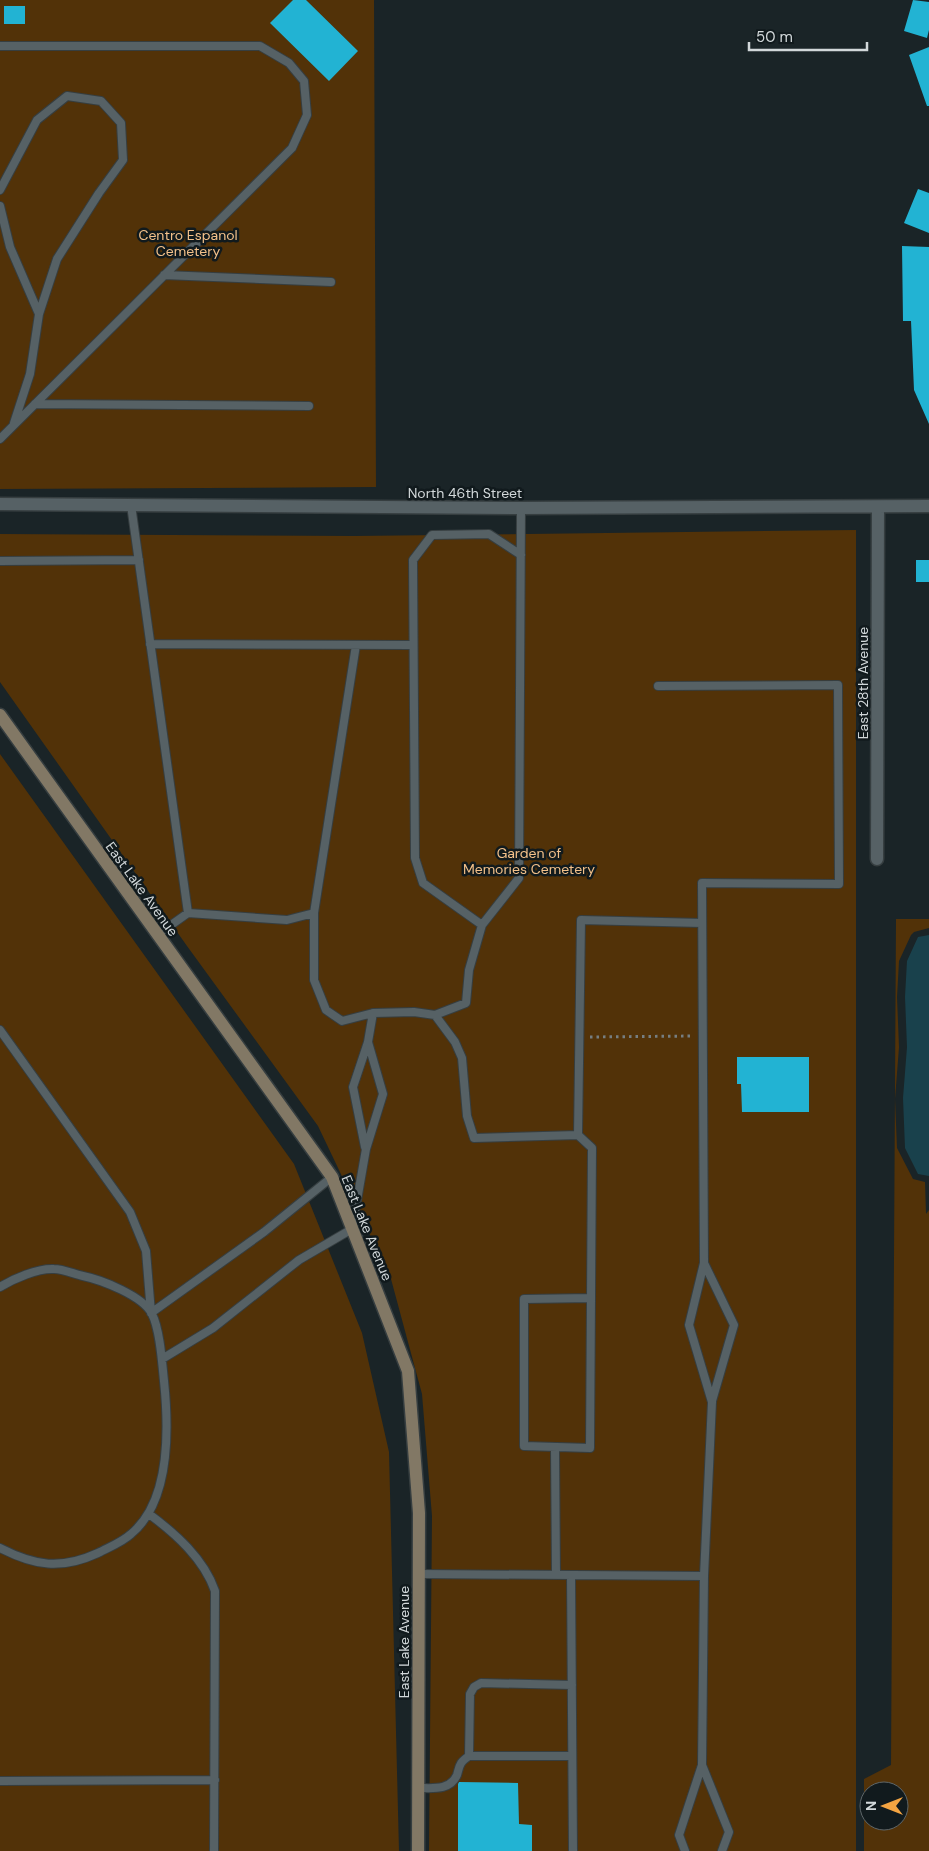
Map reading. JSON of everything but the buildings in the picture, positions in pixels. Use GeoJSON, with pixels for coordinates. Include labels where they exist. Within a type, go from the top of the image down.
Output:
{"type":"FeatureCollection","features":[{"type":"Feature","properties":{"kind":"street","name":"North 46th Street"},"geometry":{"type":"LineString","coordinates":[[0,504],[521,508],[929,506]]}},
{"type":"Feature","properties":{"kind":"street","name":"East 28th Avenue"},"geometry":{"type":"LineString","coordinates":[[878,506],[878,859]]}},
{"type":"Feature","properties":{"kind":"street","name":"East Lake Avenue"},"geometry":{"type":"LineString","coordinates":[[0,715],[332,1177],[408,1371],[420,1513],[418,1851]]}},
{"type":"Feature","properties":{"kind":"lane"},"geometry":{"type":"LineString","coordinates":[[0,46],[260,46],[289,63],[304,81],[306,116],[292,148],[0,439]]}},
{"type":"Feature","properties":{"kind":"lane"},"geometry":{"type":"LineString","coordinates":[[0,190],[37,120],[66,96],[101,101],[121,123],[123,160],[99,193],[57,260],[39,314],[30,374],[14,425]]}},
{"type":"Feature","properties":{"kind":"lane"},"geometry":{"type":"LineString","coordinates":[[0,206],[10,247],[39,314]]}},
{"type":"Feature","properties":{"kind":"lane"},"geometry":{"type":"LineString","coordinates":[[164,275],[331,282]]}},
{"type":"Feature","properties":{"kind":"lane"},"geometry":{"type":"LineString","coordinates":[[35,404],[309,406]]}},
{"type":"Feature","properties":{"kind":"lane"},"geometry":{"type":"LineString","coordinates":[[131,505],[188,913]]}},
{"type":"Feature","properties":{"kind":"lane"},"geometry":{"type":"LineString","coordinates":[[356,644],[314,913],[314,980],[326,1010],[342,1021],[373,1013],[414,1012],[435,1015],[466,1003],[469,970],[482,925],[519,878],[521,508]]}},
{"type":"Feature","properties":{"kind":"lane"},"geometry":{"type":"LineString","coordinates":[[482,925],[423,883],[415,858],[413,560],[432,535],[489,534],[521,555]]}},
{"type":"Feature","properties":{"kind":"lane"},"geometry":{"type":"LineString","coordinates":[[0,561],[138,560]]}},
{"type":"Feature","properties":{"kind":"lane"},"geometry":{"type":"LineString","coordinates":[[150,644],[414,644]]}},
{"type":"Feature","properties":{"kind":"lane"},"geometry":{"type":"LineString","coordinates":[[658,686],[838,685],[839,884],[702,883],[704,1263],[689,1325],[712,1402]]}},
{"type":"Feature","properties":{"kind":"lane"},"geometry":{"type":"LineString","coordinates":[[157,935],[188,913],[287,920],[314,913]]}},
{"type":"Feature","properties":{"kind":"lane"},"geometry":{"type":"LineString","coordinates":[[578,1135],[581,920],[702,923]]}},
{"type":"Feature","properties":{"kind":"lane"},"geometry":{"type":"LineString","coordinates":[[366,1149],[354,1087],[368,1042],[373,1013]]}},
{"type":"Feature","properties":{"kind":"lane"},"geometry":{"type":"LineString","coordinates":[[435,1015],[455,1042],[462,1058],[467,1116],[474,1138],[578,1135],[592,1148],[591,1298],[590,1448],[524,1446],[524,1299],[591,1298]]}},
{"type":"Feature","properties":{"kind":"lane"},"geometry":{"type":"LineString","coordinates":[[0,1030],[130,1212],[146,1250],[151,1313],[161,1347],[167,1407],[165,1458],[160,1489],[149,1514],[132,1534],[93,1555],[70,1563],[45,1565],[15,1556],[0,1548]]}},
{"type":"Feature","properties":{"kind":"lane"},"geometry":{"type":"LineString","coordinates":[[162,1359],[213,1328],[299,1260],[352,1229],[366,1149],[383,1094],[368,1042]]}},
{"type":"Feature","properties":{"kind":"lane"},"geometry":{"type":"LineString","coordinates":[[151,1313],[264,1232],[332,1177]]}},
{"type":"Feature","properties":{"kind":"lane"},"geometry":{"type":"LineString","coordinates":[[685,1851],[680,1834],[702,1765],[704,1576],[712,1402],[734,1325],[704,1263]]}},
{"type":"Feature","properties":{"kind":"lane"},"geometry":{"type":"LineString","coordinates":[[0,1287],[28,1274],[53,1269],[96,1279],[132,1295],[151,1313]]}},
{"type":"Feature","properties":{"kind":"lane"},"geometry":{"type":"LineString","coordinates":[[554,1448],[556,1575]]}},
{"type":"Feature","properties":{"kind":"lane"},"geometry":{"type":"LineString","coordinates":[[149,1514],[192,1552],[210,1577],[215,1591],[214,1851]]}},
{"type":"Feature","properties":{"kind":"lane"},"geometry":{"type":"LineString","coordinates":[[419,1574],[704,1576]]}},
{"type":"Feature","properties":{"kind":"lane"},"geometry":{"type":"LineString","coordinates":[[571,1575],[573,1851]]}},
{"type":"Feature","properties":{"kind":"lane"},"geometry":{"type":"LineString","coordinates":[[469,1756],[470,1694],[481,1683],[572,1685]]}},
{"type":"Feature","properties":{"kind":"lane"},"geometry":{"type":"LineString","coordinates":[[418,1788],[440,1788],[446,1786],[453,1781],[462,1761],[469,1756],[572,1756]]}},
{"type":"Feature","properties":{"kind":"lane"},"geometry":{"type":"LineString","coordinates":[[702,1765],[729,1832],[722,1851]]}},
{"type":"Feature","properties":{"kind":"lane"},"geometry":{"type":"LineString","coordinates":[[0,1780],[215,1780]]}},
{"type":"Feature","properties":{"kind":"path"},"geometry":{"type":"LineString","coordinates":[[579,1037],[703,1035]]}},
{"type":"Feature","properties":{"kind":"green space","name":"Centro Espanol Cemetery"},"geometry":{"type":"Polygon","coordinates":[[[0,0],[374,0],[376,487],[0,489],[0,0]]]}},
{"type":"Feature","properties":{"kind":"green space","name":"Garden of Memories Cemetery"},"geometry":{"type":"Polygon","coordinates":[[[856,530],[856,1851],[429,1851],[432,1516],[422,1394],[391,1279],[318,1126],[187,946],[0,682],[0,534],[354,536],[856,530]]]}},
{"type":"Feature","properties":{"kind":"green space"},"geometry":{"type":"Polygon","coordinates":[[[0,754],[294,1164],[362,1333],[389,1452],[399,1851],[0,1851],[0,754]]]}},
{"type":"Feature","properties":{"kind":"green space"},"geometry":{"type":"Polygon","coordinates":[[[896,919],[929,919],[929,928],[914,932],[911,935],[899,961],[897,997],[899,1047],[895,1099],[897,1148],[913,1179],[925,1182],[926,1214],[929,1210],[929,1851],[864,1851],[864,1831],[909,1831],[909,1781],[864,1781],[864,1779],[891,1765],[896,919]]]}},
{"type":"Feature","properties":{"kind":"water"},"geometry":{"type":"Polygon","coordinates":[[[929,935],[929,1176],[918,1174],[905,1148],[903,1098],[907,1047],[905,997],[907,961],[918,937],[929,935]]]}}]}
